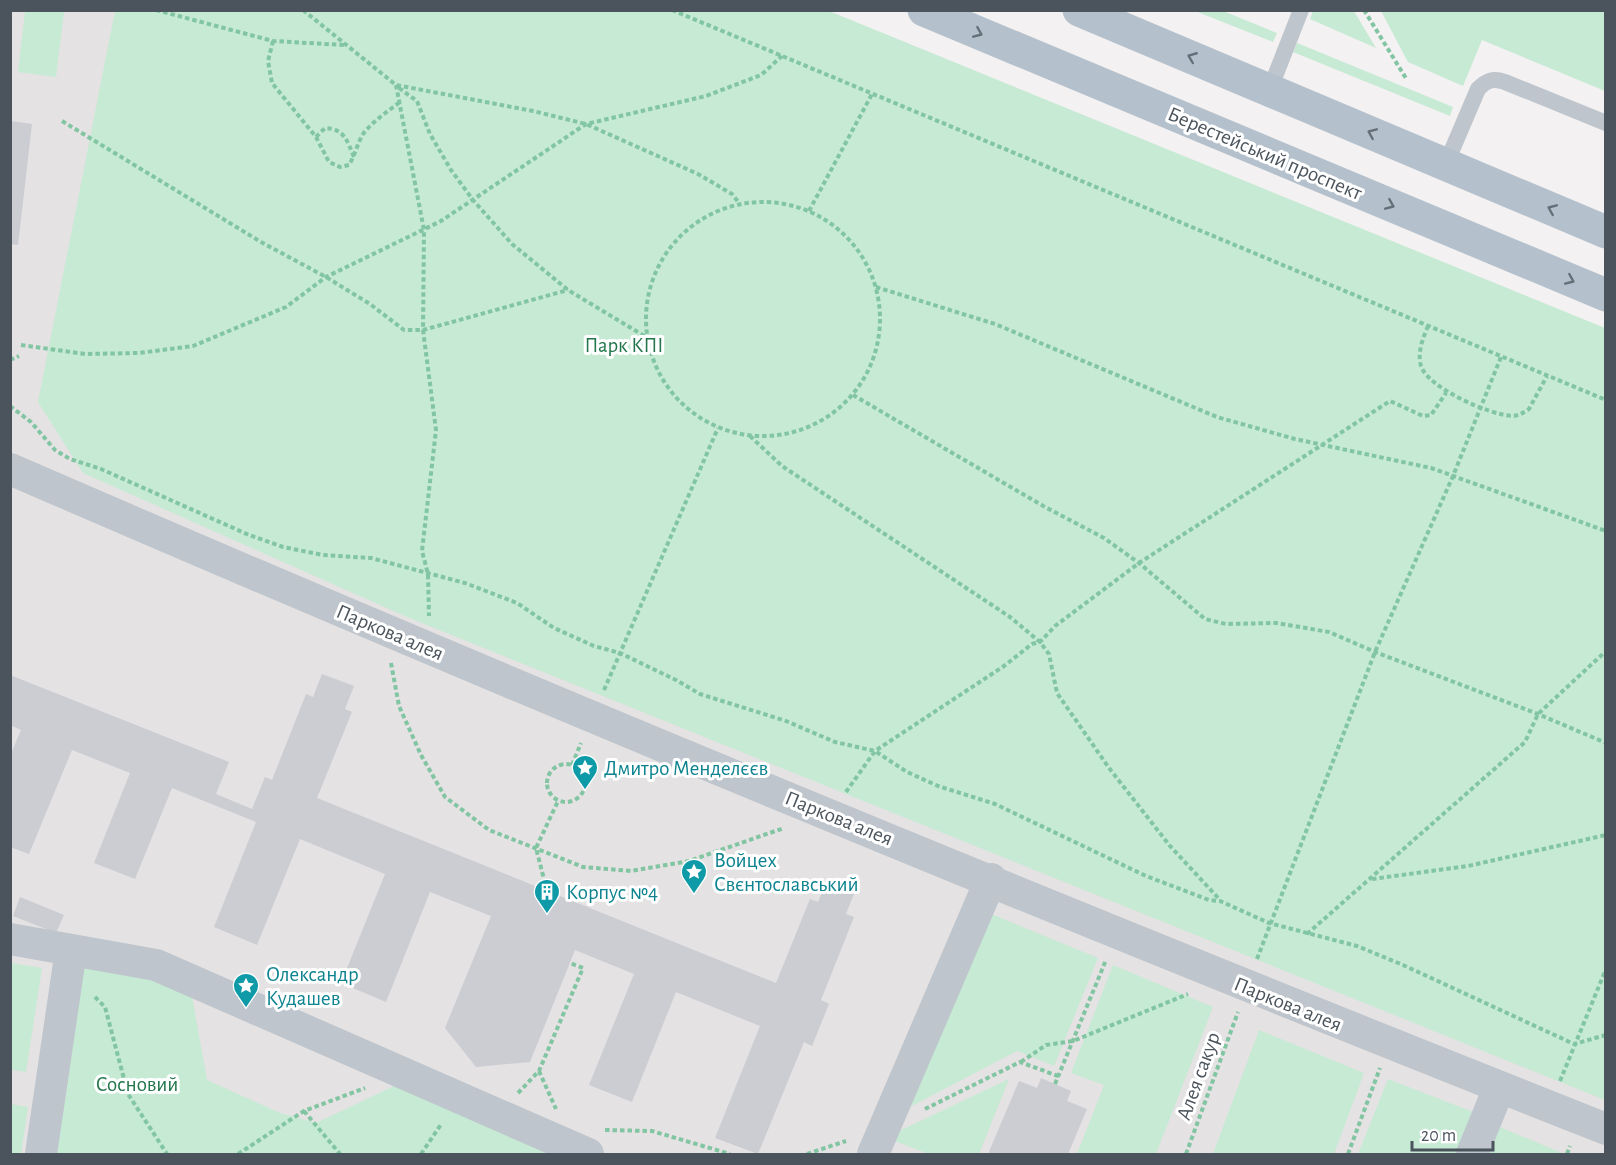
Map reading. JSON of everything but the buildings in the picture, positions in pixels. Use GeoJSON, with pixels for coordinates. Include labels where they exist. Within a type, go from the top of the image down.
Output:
{"type":"FeatureCollection","features":[{"type":"Feature","properties":{"kind":"main road","name":"Берестейський проспект"},"geometry":{"type":"LineString","coordinates":[[924,10],[1605,295]]}},
{"type":"Feature","properties":{"kind":"main road"},"geometry":{"type":"LineString","coordinates":[[1078,10],[1605,232]]}},
{"type":"Feature","properties":{"kind":"street","name":"Паркова алея"},"geometry":{"type":"LineString","coordinates":[[10,469],[419,629],[825,812],[991,879],[1247,988],[1605,1129]]}},
{"type":"Feature","properties":{"kind":"street"},"geometry":{"type":"LineString","coordinates":[[873,1155],[991,879]]}},
{"type":"Feature","properties":{"kind":"street"},"geometry":{"type":"LineString","coordinates":[[10,939],[70,961],[156,965],[464,1099],[593,1142]]}},
{"type":"Feature","properties":{"kind":"street"},"geometry":{"type":"LineString","coordinates":[[41,1155],[70,961]]}},
{"type":"Feature","properties":{"kind":"street"},"geometry":{"type":"LineString","coordinates":[[1472,1155],[1499,1088]]}},
{"type":"Feature","properties":{"kind":"lane"},"geometry":{"type":"LineString","coordinates":[[1270,89],[1301,10]]}},
{"type":"Feature","properties":{"kind":"lane"},"geometry":{"type":"LineString","coordinates":[[1446,164],[1478,89],[1486,81],[1495,79],[1505,82],[1605,123]]}},
{"type":"Feature","properties":{"kind":"path"},"geometry":{"type":"LineString","coordinates":[[156,10],[273,41],[345,45]]}},
{"type":"Feature","properties":{"kind":"path"},"geometry":{"type":"LineString","coordinates":[[303,10],[417,101],[430,134],[451,170],[473,200],[512,244],[568,290],[646,337]]}},
{"type":"Feature","properties":{"kind":"path"},"geometry":{"type":"LineString","coordinates":[[672,10],[1605,400]]}},
{"type":"Feature","properties":{"kind":"path"},"geometry":{"type":"LineString","coordinates":[[1364,10],[1407,80]]}},
{"type":"Feature","properties":{"kind":"path"},"geometry":{"type":"LineString","coordinates":[[273,41],[268,62],[272,83],[316,137],[329,162],[340,167],[349,165],[362,136],[377,119],[399,102]]}},
{"type":"Feature","properties":{"kind":"path"},"geometry":{"type":"LineString","coordinates":[[21,345],[85,354],[140,353],[193,346],[286,307],[326,277],[424,230],[586,124],[706,96],[760,75],[782,56]]}},
{"type":"Feature","properties":{"kind":"path"},"geometry":{"type":"LineString","coordinates":[[396,86],[424,230],[423,330],[436,430],[422,551],[428,574],[419,629],[389,653],[399,706],[421,755],[445,797],[489,830],[583,867],[632,871],[688,861],[769,835],[825,812],[842,798],[875,752],[1004,666],[1032,644],[1040,642],[1055,627],[1139,562],[1390,401],[1423,416],[1431,415],[1446,393]]}},
{"type":"Feature","properties":{"kind":"path"},"geometry":{"type":"LineString","coordinates":[[396,86],[533,111],[586,124],[698,174],[732,194],[739,204]]}},
{"type":"Feature","properties":{"kind":"path"},"geometry":{"type":"LineString","coordinates":[[809,211],[872,94]]}},
{"type":"Feature","properties":{"kind":"path"},"geometry":{"type":"LineString","coordinates":[[62,121],[261,242],[326,277],[370,304],[404,330],[423,330],[568,290]]}},
{"type":"Feature","properties":{"kind":"path"},"geometry":{"type":"LineString","coordinates":[[316,137],[325,128],[336,129],[344,134],[354,157]]}},
{"type":"Feature","properties":{"kind":"path"},"geometry":{"type":"LineString","coordinates":[[775,202],[809,211],[839,230],[862,256],[876,287],[880,325],[874,353],[872,362],[852,395],[831,415],[806,428],[779,435],[750,436],[718,428],[692,412],[670,392],[655,366],[646,337],[646,302],[657,267],[677,238],[705,216],[739,204],[775,202]]}},
{"type":"Feature","properties":{"kind":"path"},"geometry":{"type":"LineString","coordinates":[[876,287],[996,324],[1217,417],[1294,439],[1431,468],[1605,531]]}},
{"type":"Feature","properties":{"kind":"path"},"geometry":{"type":"LineString","coordinates":[[1428,326],[1422,340],[1420,366],[1428,381],[1446,393],[1511,416],[1521,414],[1536,401],[1547,376]]}},
{"type":"Feature","properties":{"kind":"path"},"geometry":{"type":"LineString","coordinates":[[10,360],[19,356]]}},
{"type":"Feature","properties":{"kind":"path"},"geometry":{"type":"LineString","coordinates":[[1260,950],[1374,652],[1454,476],[1501,357]]}},
{"type":"Feature","properties":{"kind":"path"},"geometry":{"type":"LineString","coordinates":[[852,395],[898,424],[1104,538],[1139,562],[1205,619],[1226,624],[1276,623],[1329,632],[1374,652],[1538,714],[1605,743]]}},
{"type":"Feature","properties":{"kind":"path"},"geometry":{"type":"LineString","coordinates":[[10,406],[31,422],[45,441],[62,455],[249,535],[283,547],[323,555],[371,558],[465,583],[517,603],[554,628],[594,646],[620,653],[700,694],[786,721],[835,742],[875,752],[907,772],[938,786],[995,804],[1146,876],[1209,900],[1220,901],[1269,923],[1357,946],[1403,964],[1574,1044],[1605,1035]]}},
{"type":"Feature","properties":{"kind":"path"},"geometry":{"type":"LineString","coordinates":[[609,677],[718,428]]}},
{"type":"Feature","properties":{"kind":"path"},"geometry":{"type":"LineString","coordinates":[[750,436],[782,466],[1010,616],[1040,642],[1049,654],[1057,693],[1075,722],[1137,806],[1220,901]]}},
{"type":"Feature","properties":{"kind":"path"},"geometry":{"type":"LineString","coordinates":[[1307,934],[1525,742],[1538,714],[1605,651]]}},
{"type":"Feature","properties":{"kind":"path"},"geometry":{"type":"LineString","coordinates":[[560,765],[578,767],[585,777],[584,790],[576,800],[558,801],[548,788],[548,776],[560,765]]}},
{"type":"Feature","properties":{"kind":"path"},"geometry":{"type":"LineString","coordinates":[[547,891],[536,848],[558,801]]}},
{"type":"Feature","properties":{"kind":"path"},"geometry":{"type":"LineString","coordinates":[[1371,879],[1468,866],[1605,835]]}},
{"type":"Feature","properties":{"kind":"path"},"geometry":{"type":"LineString","coordinates":[[1055,1084],[1109,952]]}},
{"type":"Feature","properties":{"kind":"path"},"geometry":{"type":"LineString","coordinates":[[70,961],[105,1007],[128,1095],[167,1155]]}},
{"type":"Feature","properties":{"kind":"path"},"geometry":{"type":"LineString","coordinates":[[512,1099],[539,1071],[544,1061],[582,968],[570,963]]}},
{"type":"Feature","properties":{"kind":"path"},"geometry":{"type":"LineString","coordinates":[[1559,1084],[1605,969]]}},
{"type":"Feature","properties":{"kind":"path"},"geometry":{"type":"LineString","coordinates":[[918,1112],[1020,1062],[1046,1045],[1073,1041],[1198,990]]}},
{"type":"Feature","properties":{"kind":"path","name":"Алея сакур"},"geometry":{"type":"LineString","coordinates":[[1186,1155],[1240,1008]]}},
{"type":"Feature","properties":{"kind":"path"},"geometry":{"type":"LineString","coordinates":[[1020,1062],[1058,1076]]}},
{"type":"Feature","properties":{"kind":"path"},"geometry":{"type":"LineString","coordinates":[[1348,1155],[1382,1065]]}},
{"type":"Feature","properties":{"kind":"path"},"geometry":{"type":"LineString","coordinates":[[238,1155],[304,1112],[366,1088]]}},
{"type":"Feature","properties":{"kind":"path"},"geometry":{"type":"LineString","coordinates":[[421,1155],[441,1124],[464,1099]]}},
{"type":"Feature","properties":{"kind":"path"},"geometry":{"type":"LineString","coordinates":[[304,1112],[340,1155]]}},
{"type":"Feature","properties":{"kind":"path"},"geometry":{"type":"LineString","coordinates":[[593,1142],[652,1131],[730,1155]]}},
{"type":"Feature","properties":{"kind":"path"},"geometry":{"type":"LineString","coordinates":[[807,1155],[832,1146]]}},
{"type":"Feature","properties":{"kind":"shaded area","name":"Парк КПІ"},"geometry":{"type":"Polygon","coordinates":[[[10,11],[687,11],[1605,389],[1605,1154],[11,1154],[10,11]]]}},
{"type":"Feature","properties":{"kind":"green space"},"geometry":{"type":"Polygon","coordinates":[[[25,11],[64,12],[56,77],[18,72],[25,11]]]}},
{"type":"Feature","properties":{"kind":"green space","name":"Парк КПІ"},"geometry":{"type":"Polygon","coordinates":[[[115,11],[829,11],[1605,328],[1605,1100],[407,617],[83,473],[38,402],[115,11]]]}},
{"type":"Feature","properties":{"kind":"green space"},"geometry":{"type":"Polygon","coordinates":[[[1195,11],[1223,11],[1277,33],[1273,42],[1195,11]]]}},
{"type":"Feature","properties":{"kind":"green space"},"geometry":{"type":"Polygon","coordinates":[[[1313,11],[1354,11],[1376,48],[1310,19],[1313,11]]]}},
{"type":"Feature","properties":{"kind":"green space"},"geometry":{"type":"Polygon","coordinates":[[[1381,11],[1605,11],[1605,91],[1482,40],[1463,86],[1408,62],[1381,11]]]}},
{"type":"Feature","properties":{"kind":"green space"},"geometry":{"type":"Polygon","coordinates":[[[1297,43],[1453,107],[1450,116],[1293,52],[1297,43]]]}},
{"type":"Feature","properties":{"kind":"green space"},"geometry":{"type":"Polygon","coordinates":[[[991,914],[1098,958],[1054,1066],[1017,1051],[904,1110],[991,914]]]}},
{"type":"Feature","properties":{"kind":"green space"},"geometry":{"type":"Polygon","coordinates":[[[11,963],[42,968],[26,1072],[11,1070],[11,963]]]}},
{"type":"Feature","properties":{"kind":"green space"},"geometry":{"type":"Polygon","coordinates":[[[1113,965],[1213,1007],[1156,1154],[1077,1154],[1104,1085],[1071,1073],[1113,965]]]}},
{"type":"Feature","properties":{"kind":"green space","name":"Сосновий"},"geometry":{"type":"Polygon","coordinates":[[[83,968],[155,978],[191,991],[207,1080],[280,1113],[316,1123],[405,1081],[566,1154],[57,1154],[83,968]]]}},
{"type":"Feature","properties":{"kind":"green space"},"geometry":{"type":"Polygon","coordinates":[[[1259,1030],[1364,1073],[1334,1154],[1213,1154],[1259,1030]]]}},
{"type":"Feature","properties":{"kind":"green space"},"geometry":{"type":"Polygon","coordinates":[[[1009,1079],[979,1154],[929,1154],[892,1140],[895,1133],[1009,1079]]]}},
{"type":"Feature","properties":{"kind":"green space"},"geometry":{"type":"Polygon","coordinates":[[[1388,1079],[1473,1112],[1456,1154],[1358,1154],[1388,1079]]]}},
{"type":"Feature","properties":{"kind":"green space"},"geometry":{"type":"Polygon","coordinates":[[[11,1104],[28,1107],[21,1154],[11,1154],[11,1104]]]}},
{"type":"Feature","properties":{"kind":"green space"},"geometry":{"type":"Polygon","coordinates":[[[1495,1125],[1562,1153],[1483,1154],[1495,1125]]]}},
{"type":"Feature","properties":{"kind":"place","name":"Дмитро Менделєєв"},"geometry":{"type":"Point","coordinates":[585,791]}},
{"type":"Feature","properties":{"kind":"place","name":"Войцех Свєнтославський"},"geometry":{"type":"Point","coordinates":[694,895]}},
{"type":"Feature","properties":{"kind":"place","name":"Корпус №4"},"geometry":{"type":"Point","coordinates":[547,915]}},
{"type":"Feature","properties":{"kind":"place","name":"Олександр Кудашев"},"geometry":{"type":"Point","coordinates":[246,1009]}}]}
